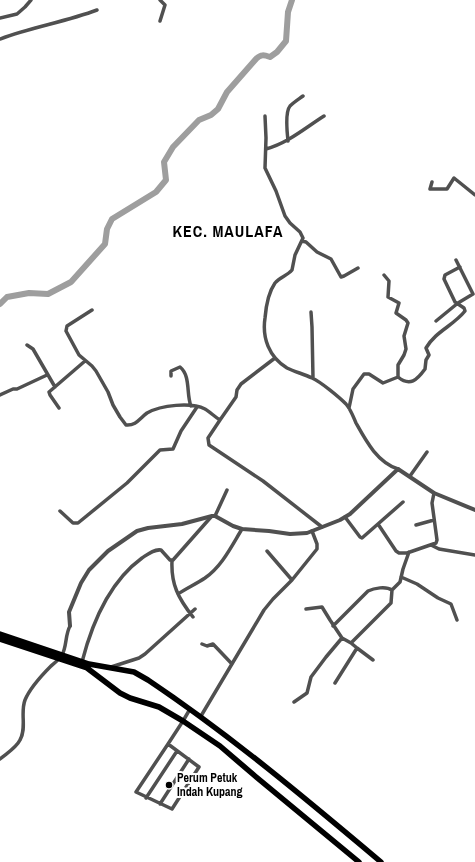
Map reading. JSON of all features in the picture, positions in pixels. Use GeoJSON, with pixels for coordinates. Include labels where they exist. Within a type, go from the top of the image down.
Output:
{"type":"FeatureCollection","features":[{"type":"Feature","properties":{"kind":"highway"},"geometry":{"type":"LineString","coordinates":[[0,634],[7,639],[71,660],[134,672],[148,680],[232,739],[381,862]]}},
{"type":"Feature","properties":{"kind":"highway"},"geometry":{"type":"LineString","coordinates":[[0,639],[7,639]]}},
{"type":"Feature","properties":{"kind":"highway"},"geometry":{"type":"LineString","coordinates":[[71,660],[86,668],[120,693],[130,698],[159,707],[220,746],[260,781],[359,862]]}},
{"type":"Feature","properties":{"kind":"street"},"geometry":{"type":"LineString","coordinates":[[0,18],[17,14],[31,0]]}},
{"type":"Feature","properties":{"kind":"street"},"geometry":{"type":"LineString","coordinates":[[160,0],[164,5],[160,21]]}},
{"type":"Feature","properties":{"kind":"street"},"geometry":{"type":"LineString","coordinates":[[0,39],[97,10]]}},
{"type":"Feature","properties":{"kind":"street"},"geometry":{"type":"LineString","coordinates":[[288,140],[288,109],[290,105],[303,96]]}},
{"type":"Feature","properties":{"kind":"street"},"geometry":{"type":"LineString","coordinates":[[265,116],[266,172],[276,191],[284,216],[302,236],[302,241],[295,255],[292,270],[275,283],[267,303],[264,332],[269,349],[274,358],[286,367],[313,378],[349,408],[375,454],[392,467],[410,476],[434,493],[475,510]]}},
{"type":"Feature","properties":{"kind":"street"},"geometry":{"type":"LineString","coordinates":[[266,149],[278,146],[324,116]]}},
{"type":"Feature","properties":{"kind":"street"},"geometry":{"type":"LineString","coordinates":[[432,182],[430,189],[447,189],[454,178],[475,195]]}},
{"type":"Feature","properties":{"kind":"street"},"geometry":{"type":"LineString","coordinates":[[302,241],[306,242],[317,252],[331,259],[341,277],[358,268]]}},
{"type":"Feature","properties":{"kind":"street"},"geometry":{"type":"LineString","coordinates":[[436,321],[458,303],[474,293],[456,260]]}},
{"type":"Feature","properties":{"kind":"street"},"geometry":{"type":"LineString","coordinates":[[398,376],[404,381],[412,381],[418,378],[425,370],[426,360],[429,355],[426,348],[430,341],[465,311],[464,308],[454,299],[444,277],[444,275],[460,267]]}},
{"type":"Feature","properties":{"kind":"street"},"geometry":{"type":"LineString","coordinates":[[384,275],[389,281],[388,297],[399,303],[396,313],[408,323],[404,336],[406,350],[398,366],[398,376]]}},
{"type":"Feature","properties":{"kind":"street"},"geometry":{"type":"LineString","coordinates":[[92,310],[67,326],[66,329],[74,348],[79,355],[96,371],[108,392],[113,405],[126,425],[135,424],[149,412],[161,408],[178,406],[191,406],[206,410],[220,420]]}},
{"type":"Feature","properties":{"kind":"street"},"geometry":{"type":"LineString","coordinates":[[311,312],[313,378]]}},
{"type":"Feature","properties":{"kind":"street"},"geometry":{"type":"LineString","coordinates":[[27,345],[33,349],[55,387]]}},
{"type":"Feature","properties":{"kind":"street"},"geometry":{"type":"LineString","coordinates":[[274,358],[241,384],[237,390],[236,397],[208,438],[209,445],[263,481],[322,527]]}},
{"type":"Feature","properties":{"kind":"street"},"geometry":{"type":"LineString","coordinates":[[59,408],[49,393],[85,361]]}},
{"type":"Feature","properties":{"kind":"street"},"geometry":{"type":"LineString","coordinates":[[171,376],[171,371],[175,368],[180,367],[183,370],[186,378],[188,399],[191,406]]}},
{"type":"Feature","properties":{"kind":"street"},"geometry":{"type":"LineString","coordinates":[[349,408],[353,389],[364,374],[369,374],[383,383],[398,376]]}},
{"type":"Feature","properties":{"kind":"street"},"geometry":{"type":"LineString","coordinates":[[0,396],[47,375]]}},
{"type":"Feature","properties":{"kind":"street"},"geometry":{"type":"LineString","coordinates":[[60,511],[73,523],[78,523],[127,483],[160,450],[173,449],[181,431],[197,407]]}},
{"type":"Feature","properties":{"kind":"street"},"geometry":{"type":"LineString","coordinates":[[410,476],[426,452]]}},
{"type":"Feature","properties":{"kind":"street"},"geometry":{"type":"LineString","coordinates":[[0,759],[21,739],[23,732],[23,707],[25,700],[35,685],[63,653],[70,626],[69,612],[76,594],[89,570],[108,551],[136,531],[182,524],[213,516],[242,529],[303,534],[346,517],[398,469]]}},
{"type":"Feature","properties":{"kind":"street"},"geometry":{"type":"LineString","coordinates":[[191,615],[173,585],[171,575],[172,561],[213,516],[227,490]]}},
{"type":"Feature","properties":{"kind":"street"},"geometry":{"type":"LineString","coordinates":[[378,524],[398,553],[409,552],[436,543],[437,540],[432,503],[434,493]]}},
{"type":"Feature","properties":{"kind":"street"},"geometry":{"type":"LineString","coordinates":[[346,517],[361,538],[403,502]]}},
{"type":"Feature","properties":{"kind":"street"},"geometry":{"type":"LineString","coordinates":[[416,525],[434,520]]}},
{"type":"Feature","properties":{"kind":"street"},"geometry":{"type":"LineString","coordinates":[[178,594],[206,577],[215,569],[224,558],[242,529]]}},
{"type":"Feature","properties":{"kind":"street"},"geometry":{"type":"LineString","coordinates":[[201,716],[264,610],[292,580],[317,549],[317,544],[312,531]]}},
{"type":"Feature","properties":{"kind":"street"},"geometry":{"type":"LineString","coordinates":[[431,545],[439,549],[475,555]]}},
{"type":"Feature","properties":{"kind":"street"},"geometry":{"type":"LineString","coordinates":[[82,662],[88,636],[94,623],[114,586],[124,574],[134,564],[155,550],[161,550],[172,561]]}},
{"type":"Feature","properties":{"kind":"street"},"geometry":{"type":"LineString","coordinates":[[267,551],[292,580]]}},
{"type":"Feature","properties":{"kind":"street"},"geometry":{"type":"LineString","coordinates":[[352,643],[389,606],[392,590],[398,584],[409,552]]}},
{"type":"Feature","properties":{"kind":"street"},"geometry":{"type":"LineString","coordinates":[[401,577],[417,584],[438,598],[451,604],[457,620]]}},
{"type":"Feature","properties":{"kind":"street"},"geometry":{"type":"LineString","coordinates":[[333,626],[368,591],[386,588],[392,590]]}},
{"type":"Feature","properties":{"kind":"street"},"geometry":{"type":"LineString","coordinates":[[306,609],[322,607],[342,638],[352,643],[373,660]]}},
{"type":"Feature","properties":{"kind":"street"},"geometry":{"type":"LineString","coordinates":[[108,668],[139,658],[145,654],[195,610]]}},
{"type":"Feature","properties":{"kind":"street"},"geometry":{"type":"LineString","coordinates":[[294,702],[307,693],[311,677],[326,656],[342,638]]}},
{"type":"Feature","properties":{"kind":"street"},"geometry":{"type":"LineString","coordinates":[[202,644],[207,646],[213,644],[232,664]]}},
{"type":"Feature","properties":{"kind":"street"},"geometry":{"type":"LineString","coordinates":[[335,683],[357,648]]}},
{"type":"Feature","properties":{"kind":"street"},"geometry":{"type":"LineString","coordinates":[[168,744],[199,766],[172,809],[136,792],[190,709]]}},
{"type":"Feature","properties":{"kind":"street"},"geometry":{"type":"LineString","coordinates":[[146,798],[177,751]]}},
{"type":"Feature","properties":{"kind":"street"},"geometry":{"type":"LineString","coordinates":[[160,804],[189,759]]}},
{"type":"Feature","properties":{"kind":"waterway"},"geometry":{"type":"LineString","coordinates":[[0,304],[7,297],[29,293],[48,294],[71,282],[105,244],[107,229],[112,219],[156,192],[166,180],[164,162],[173,147],[199,120],[211,115],[218,109],[227,92],[259,56],[263,55],[270,57],[277,52],[286,41],[288,12],[292,0]]}},
{"type":"Feature","properties":{"kind":"place","name":"Perum Petuk Indah Kupang"},"geometry":{"type":"Point","coordinates":[169,785]}},
{"type":"Feature","properties":{"kind":"district","name":"KEC. MAULAFA"},"geometry":{"type":"Point","coordinates":[228,231]}}]}
